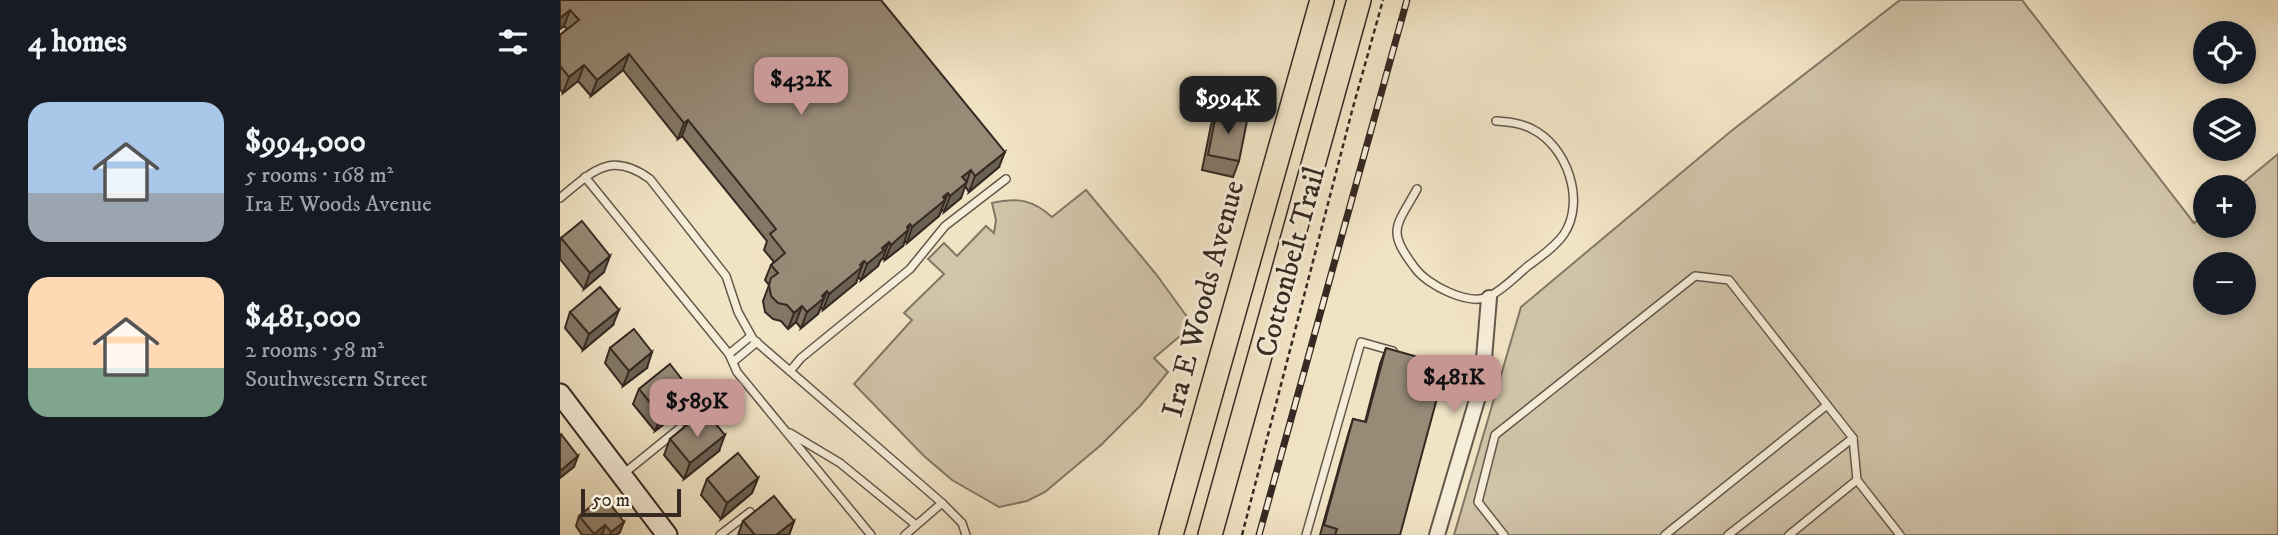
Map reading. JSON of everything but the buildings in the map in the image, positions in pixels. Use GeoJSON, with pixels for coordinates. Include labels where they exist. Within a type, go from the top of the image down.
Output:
{"type":"FeatureCollection","features":[{"type":"Feature","properties":{"kind":"main road","name":"Ira E Woods Avenue"},"geometry":{"type":"LineString","coordinates":[[1171,535],[1322,0]]}},
{"type":"Feature","properties":{"kind":"main road"},"geometry":{"type":"LineString","coordinates":[[1210,535],[1359,0]]}},
{"type":"Feature","properties":{"kind":"street"},"geometry":{"type":"LineString","coordinates":[[1437,535],[1482,383],[1489,298]]}},
{"type":"Feature","properties":{"kind":"street"},"geometry":{"type":"LineString","coordinates":[[561,396],[667,535]]}},
{"type":"Feature","properties":{"kind":"lane"},"geometry":{"type":"LineString","coordinates":[[1417,189],[1395,228],[1399,247],[1419,273],[1444,291],[1464,298],[1489,298],[1541,256],[1563,234],[1573,211],[1571,178],[1564,161],[1552,144],[1533,129],[1516,123],[1496,121]]}},
{"type":"Feature","properties":{"kind":"lane"},"geometry":{"type":"LineString","coordinates":[[560,198],[585,177],[604,167],[614,165],[635,168],[650,179],[726,276],[738,312],[754,339],[942,503],[962,523],[966,535]]}},
{"type":"Feature","properties":{"kind":"lane"},"geometry":{"type":"LineString","coordinates":[[585,177],[731,358],[737,372],[871,535]]}},
{"type":"Feature","properties":{"kind":"lane"},"geometry":{"type":"LineString","coordinates":[[790,371],[801,358],[910,269],[945,226],[1006,179]]}},
{"type":"Feature","properties":{"kind":"lane"},"geometry":{"type":"LineString","coordinates":[[1504,535],[1478,502],[1495,435],[1695,276],[1729,280],[1853,438],[1857,480],[1900,535]]}},
{"type":"Feature","properties":{"kind":"lane"},"geometry":{"type":"LineString","coordinates":[[731,358],[754,339]]}},
{"type":"Feature","properties":{"kind":"lane"},"geometry":{"type":"LineString","coordinates":[[1306,535],[1361,342],[1400,353]]}},
{"type":"Feature","properties":{"kind":"lane"},"geometry":{"type":"LineString","coordinates":[[1426,360],[1452,367],[1482,383]]}},
{"type":"Feature","properties":{"kind":"lane"},"geometry":{"type":"LineString","coordinates":[[1665,535],[1827,405]]}},
{"type":"Feature","properties":{"kind":"lane"},"geometry":{"type":"LineString","coordinates":[[622,476],[680,428]]}},
{"type":"Feature","properties":{"kind":"lane"},"geometry":{"type":"LineString","coordinates":[[784,429],[840,463],[916,525]]}},
{"type":"Feature","properties":{"kind":"lane"},"geometry":{"type":"LineString","coordinates":[[1728,535],[1853,438]]}},
{"type":"Feature","properties":{"kind":"lane"},"geometry":{"type":"LineString","coordinates":[[1789,535],[1857,480]]}},
{"type":"Feature","properties":{"kind":"lane"},"geometry":{"type":"LineString","coordinates":[[905,535],[942,503]]}},
{"type":"Feature","properties":{"kind":"lane"},"geometry":{"type":"LineString","coordinates":[[720,535],[750,512]]}},
{"type":"Feature","properties":{"kind":"path","name":"Cottonbelt Trail"},"geometry":{"type":"LineString","coordinates":[[1242,535],[1348,124],[1383,0]]}},
{"type":"Feature","properties":{"kind":"shaded area"},"geometry":{"type":"Polygon","coordinates":[[[1900,0],[2022,0],[2193,222],[2193,238],[2256,238],[2256,175],[2253,175],[2278,154],[2278,535],[1454,535],[1521,307],[1730,132],[1900,0]]]}},
{"type":"Feature","properties":{"kind":"shaded area"},"geometry":{"type":"Polygon","coordinates":[[[1086,190],[1156,274],[1193,325],[1154,358],[1168,372],[1141,405],[1101,445],[1045,492],[1027,501],[999,507],[952,480],[924,456],[854,384],[912,320],[904,313],[944,274],[928,259],[944,243],[957,256],[986,226],[994,233],[996,220],[992,203],[1025,201],[1052,217],[1086,190]]]}},
{"type":"Feature","properties":{"kind":"railway"},"geometry":{"type":"LineString","coordinates":[[1259,535],[1407,0]]}}]}
